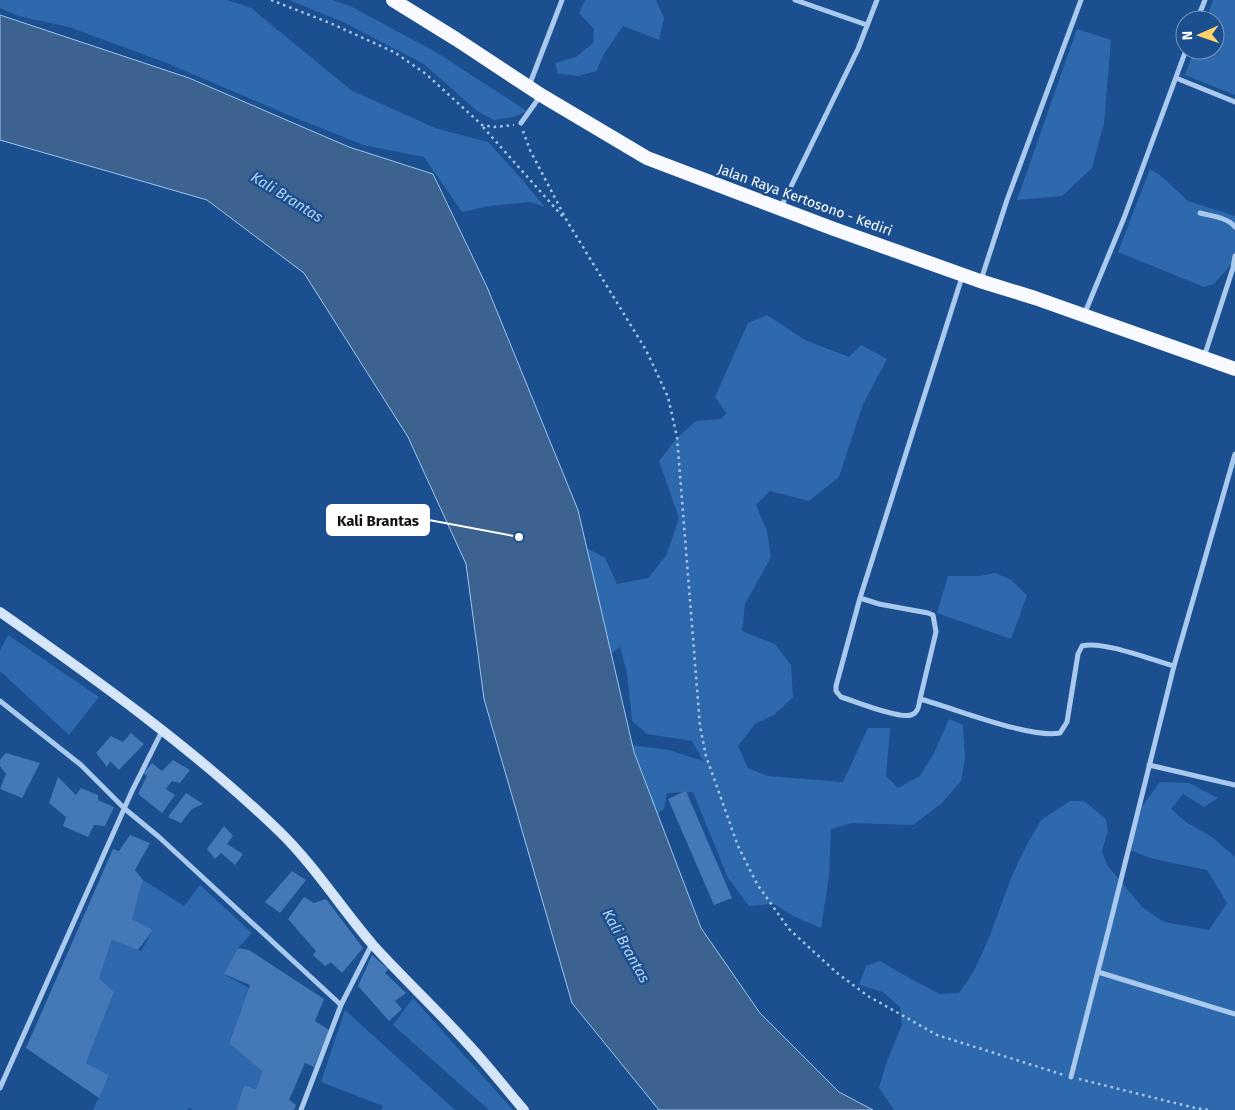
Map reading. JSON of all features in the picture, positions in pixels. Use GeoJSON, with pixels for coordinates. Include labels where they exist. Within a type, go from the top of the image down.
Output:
{"type":"FeatureCollection","features":[{"type":"Feature","properties":{"kind":"highway","name":"Jalan Raya Kertosono - Kediri"},"geometry":{"type":"LineString","coordinates":[[393,0],[541,95],[647,158],[780,209],[980,281],[1235,369]]}},
{"type":"Feature","properties":{"kind":"main road"},"geometry":{"type":"LineString","coordinates":[[0,612],[86,672],[162,731],[245,799],[282,833],[313,867],[372,944],[466,1041],[524,1110]]}},
{"type":"Feature","properties":{"kind":"street"},"geometry":{"type":"LineString","coordinates":[[529,86],[562,0]]}},
{"type":"Feature","properties":{"kind":"street"},"geometry":{"type":"LineString","coordinates":[[795,0],[867,25]]}},
{"type":"Feature","properties":{"kind":"street"},"geometry":{"type":"LineString","coordinates":[[780,209],[858,49],[877,0]]}},
{"type":"Feature","properties":{"kind":"street"},"geometry":{"type":"LineString","coordinates":[[980,281],[1007,200],[1081,0]]}},
{"type":"Feature","properties":{"kind":"street"},"geometry":{"type":"LineString","coordinates":[[1084,316],[1124,218],[1182,60]]}},
{"type":"Feature","properties":{"kind":"street"},"geometry":{"type":"LineString","coordinates":[[1176,78],[1235,102]]}},
{"type":"Feature","properties":{"kind":"street"},"geometry":{"type":"LineString","coordinates":[[521,123],[541,95]]}},
{"type":"Feature","properties":{"kind":"street"},"geometry":{"type":"LineString","coordinates":[[1200,213],[1232,222],[1235,227]]}},
{"type":"Feature","properties":{"kind":"street"},"geometry":{"type":"LineString","coordinates":[[1204,358],[1233,268],[1235,256]]}},
{"type":"Feature","properties":{"kind":"street"},"geometry":{"type":"LineString","coordinates":[[860,598],[879,604],[934,615],[936,632],[918,710],[912,715],[900,716],[841,697],[836,691],[836,686],[860,598],[963,274]]}},
{"type":"Feature","properties":{"kind":"street"},"geometry":{"type":"LineString","coordinates":[[1071,1077],[1174,666],[1235,454]]}},
{"type":"Feature","properties":{"kind":"street"},"geometry":{"type":"LineString","coordinates":[[920,699],[1011,726],[1045,734],[1054,734],[1060,733],[1068,722],[1078,654],[1082,646],[1088,644],[1106,646],[1174,666]]}},
{"type":"Feature","properties":{"kind":"street"},"geometry":{"type":"LineString","coordinates":[[0,700],[82,766],[125,810],[159,837],[341,1005]]}},
{"type":"Feature","properties":{"kind":"street"},"geometry":{"type":"LineString","coordinates":[[0,1088],[127,803],[162,731]]}},
{"type":"Feature","properties":{"kind":"street"},"geometry":{"type":"LineString","coordinates":[[1149,765],[1235,785]]}},
{"type":"Feature","properties":{"kind":"street"},"geometry":{"type":"LineString","coordinates":[[301,1110],[341,1005],[372,944]]}},
{"type":"Feature","properties":{"kind":"street"},"geometry":{"type":"LineString","coordinates":[[1098,972],[1235,1014]]}},
{"type":"Feature","properties":{"kind":"path"},"geometry":{"type":"LineString","coordinates":[[271,0],[330,23],[394,52],[426,74],[482,126],[567,221]]}},
{"type":"Feature","properties":{"kind":"path"},"geometry":{"type":"LineString","coordinates":[[482,126],[494,127],[521,123],[530,150],[567,221],[646,350],[668,397],[677,437],[700,726],[706,756],[734,837],[757,884],[789,929],[837,973],[868,996],[937,1035],[1071,1077],[1209,1110]]}},
{"type":"Feature","properties":{"kind":"shaded area"},"geometry":{"type":"Polygon","coordinates":[[[0,0],[227,0],[251,8],[351,90],[435,128],[488,142],[545,207],[530,202],[489,206],[462,212],[424,157],[363,145],[167,63],[69,27],[18,16],[0,8],[0,0]]]}},
{"type":"Feature","properties":{"kind":"shaded area"},"geometry":{"type":"Polygon","coordinates":[[[289,0],[333,0],[350,6],[434,51],[527,111],[514,117],[494,120],[477,111],[424,64],[343,22],[289,0]]]}},
{"type":"Feature","properties":{"kind":"shaded area"},"geometry":{"type":"Polygon","coordinates":[[[585,0],[656,0],[664,18],[659,40],[623,26],[604,54],[596,71],[579,76],[558,74],[555,63],[576,57],[593,43],[594,29],[579,13],[585,0]]]}},
{"type":"Feature","properties":{"kind":"shaded area"},"geometry":{"type":"Polygon","coordinates":[[[1213,0],[1235,0],[1235,95],[1185,75],[1190,60],[1225,60],[1225,10],[1210,10],[1213,0]]]}},
{"type":"Feature","properties":{"kind":"shaded area"},"geometry":{"type":"Polygon","coordinates":[[[1077,29],[1111,40],[1104,123],[1092,168],[1062,196],[1017,200],[1077,29]]]}},
{"type":"Feature","properties":{"kind":"shaded area"},"geometry":{"type":"Polygon","coordinates":[[[1150,169],[1160,175],[1188,201],[1235,216],[1235,260],[1214,284],[1204,287],[1118,252],[1150,169]]]}},
{"type":"Feature","properties":{"kind":"shaded area"},"geometry":{"type":"Polygon","coordinates":[[[767,315],[805,340],[849,357],[861,345],[887,359],[863,404],[839,477],[809,501],[770,491],[756,505],[767,531],[771,557],[745,604],[742,631],[775,644],[791,665],[793,697],[774,715],[755,724],[738,746],[748,768],[768,776],[843,782],[868,728],[890,728],[886,776],[898,788],[920,776],[934,753],[949,719],[963,725],[965,758],[961,781],[942,803],[913,825],[852,823],[831,829],[829,876],[821,928],[795,917],[774,904],[749,906],[728,878],[693,792],[667,793],[664,809],[643,824],[615,743],[669,750],[703,761],[692,741],[647,734],[632,721],[627,673],[620,647],[595,667],[579,544],[605,558],[617,584],[648,578],[666,556],[679,518],[659,461],[678,437],[696,421],[721,419],[726,413],[715,397],[748,323],[767,315]]]}},
{"type":"Feature","properties":{"kind":"shaded area"},"geometry":{"type":"Polygon","coordinates":[[[995,573],[1011,580],[1027,595],[1011,639],[937,613],[948,576],[980,576],[995,573]]]}},
{"type":"Feature","properties":{"kind":"shaded area"},"geometry":{"type":"Polygon","coordinates":[[[8,635],[99,697],[69,735],[0,671],[0,650],[8,635]]]}},
{"type":"Feature","properties":{"kind":"shaded area"},"geometry":{"type":"Polygon","coordinates":[[[1160,782],[1189,783],[1218,798],[1204,807],[1183,794],[1171,809],[1186,822],[1212,837],[1235,857],[1235,1110],[894,1110],[879,1088],[887,1061],[902,1025],[900,1007],[883,992],[859,985],[866,966],[880,961],[940,994],[959,993],[974,971],[989,938],[1011,878],[1041,820],[1070,801],[1084,801],[1106,819],[1108,831],[1102,851],[1107,865],[1143,908],[1164,922],[1209,930],[1227,903],[1207,870],[1154,859],[1129,850],[1143,805],[1160,782]]]}},
{"type":"Feature","properties":{"kind":"shaded area"},"geometry":{"type":"Polygon","coordinates":[[[143,880],[184,906],[200,885],[252,933],[238,948],[224,974],[249,988],[229,1042],[262,1071],[256,1089],[244,1085],[236,1110],[192,1110],[189,1107],[188,1110],[93,1110],[109,1075],[86,1063],[114,992],[99,978],[112,940],[141,951],[153,930],[132,919],[143,880]]]}},
{"type":"Feature","properties":{"kind":"shaded area"},"geometry":{"type":"Polygon","coordinates":[[[413,998],[513,1110],[489,1110],[393,1025],[413,998]]]}},
{"type":"Feature","properties":{"kind":"shaded area"},"geometry":{"type":"Polygon","coordinates":[[[345,1010],[455,1110],[381,1110],[383,1106],[321,1082],[345,1010]]]}},
{"type":"Feature","properties":{"kind":"water","name":"Kali Brantas"},"geometry":{"type":"Polygon","coordinates":[[[0,15],[189,78],[349,147],[433,174],[487,287],[578,510],[634,752],[701,928],[760,1013],[839,1092],[873,1110],[659,1110],[572,1003],[484,699],[466,564],[408,437],[304,273],[207,200],[0,140],[0,15]]]}},
{"type":"Feature","properties":{"kind":"building"},"geometry":{"type":"Polygon","coordinates":[[[131,733],[144,744],[119,770],[110,761],[107,767],[96,753],[111,736],[123,742],[131,733]]]}},
{"type":"Feature","properties":{"kind":"building"},"geometry":{"type":"Polygon","coordinates":[[[6,753],[40,763],[22,798],[0,789],[6,774],[0,766],[0,760],[6,753]]]}},
{"type":"Feature","properties":{"kind":"building"},"geometry":{"type":"Polygon","coordinates":[[[173,760],[190,770],[180,783],[172,781],[166,789],[175,795],[162,813],[138,794],[147,776],[143,773],[152,763],[162,771],[173,760]]]}},
{"type":"Feature","properties":{"kind":"building"},"geometry":{"type":"Polygon","coordinates":[[[58,777],[76,795],[81,788],[98,795],[98,800],[114,807],[105,826],[94,825],[88,837],[63,826],[66,817],[49,803],[58,777]]]}},
{"type":"Feature","properties":{"kind":"building"},"geometry":{"type":"Polygon","coordinates":[[[686,791],[732,898],[714,905],[668,799],[686,791]]]}},
{"type":"Feature","properties":{"kind":"building"},"geometry":{"type":"Polygon","coordinates":[[[186,793],[203,804],[192,809],[181,823],[168,817],[186,793]]]}},
{"type":"Feature","properties":{"kind":"building"},"geometry":{"type":"Polygon","coordinates":[[[224,826],[233,836],[227,844],[243,854],[235,865],[221,853],[215,859],[207,849],[224,826]]]}},
{"type":"Feature","properties":{"kind":"building"},"geometry":{"type":"Polygon","coordinates":[[[130,835],[150,843],[135,870],[143,880],[132,919],[153,930],[138,950],[112,940],[99,978],[114,992],[86,1063],[109,1075],[99,1098],[26,1048],[113,849],[119,851],[130,835]]]}},
{"type":"Feature","properties":{"kind":"building"},"geometry":{"type":"Polygon","coordinates":[[[292,871],[306,880],[280,913],[265,902],[292,871]]]}},
{"type":"Feature","properties":{"kind":"building"},"geometry":{"type":"Polygon","coordinates":[[[304,897],[314,903],[326,899],[363,948],[342,973],[331,962],[325,966],[313,955],[316,951],[288,919],[304,897]]]}},
{"type":"Feature","properties":{"kind":"building"},"geometry":{"type":"Polygon","coordinates":[[[238,948],[249,950],[324,999],[315,1021],[329,1030],[314,1067],[305,1063],[289,1100],[296,1105],[294,1110],[236,1110],[244,1085],[256,1089],[262,1071],[229,1043],[250,985],[224,974],[238,948]]]}},
{"type":"Feature","properties":{"kind":"building"},"geometry":{"type":"Polygon","coordinates":[[[372,955],[388,969],[385,973],[406,993],[395,1001],[402,1009],[389,1021],[358,986],[372,955]]]}},
{"type":"Feature","properties":{"kind":"place","name":"Kali Brantas"},"geometry":{"type":"Point","coordinates":[519,537]}}]}
